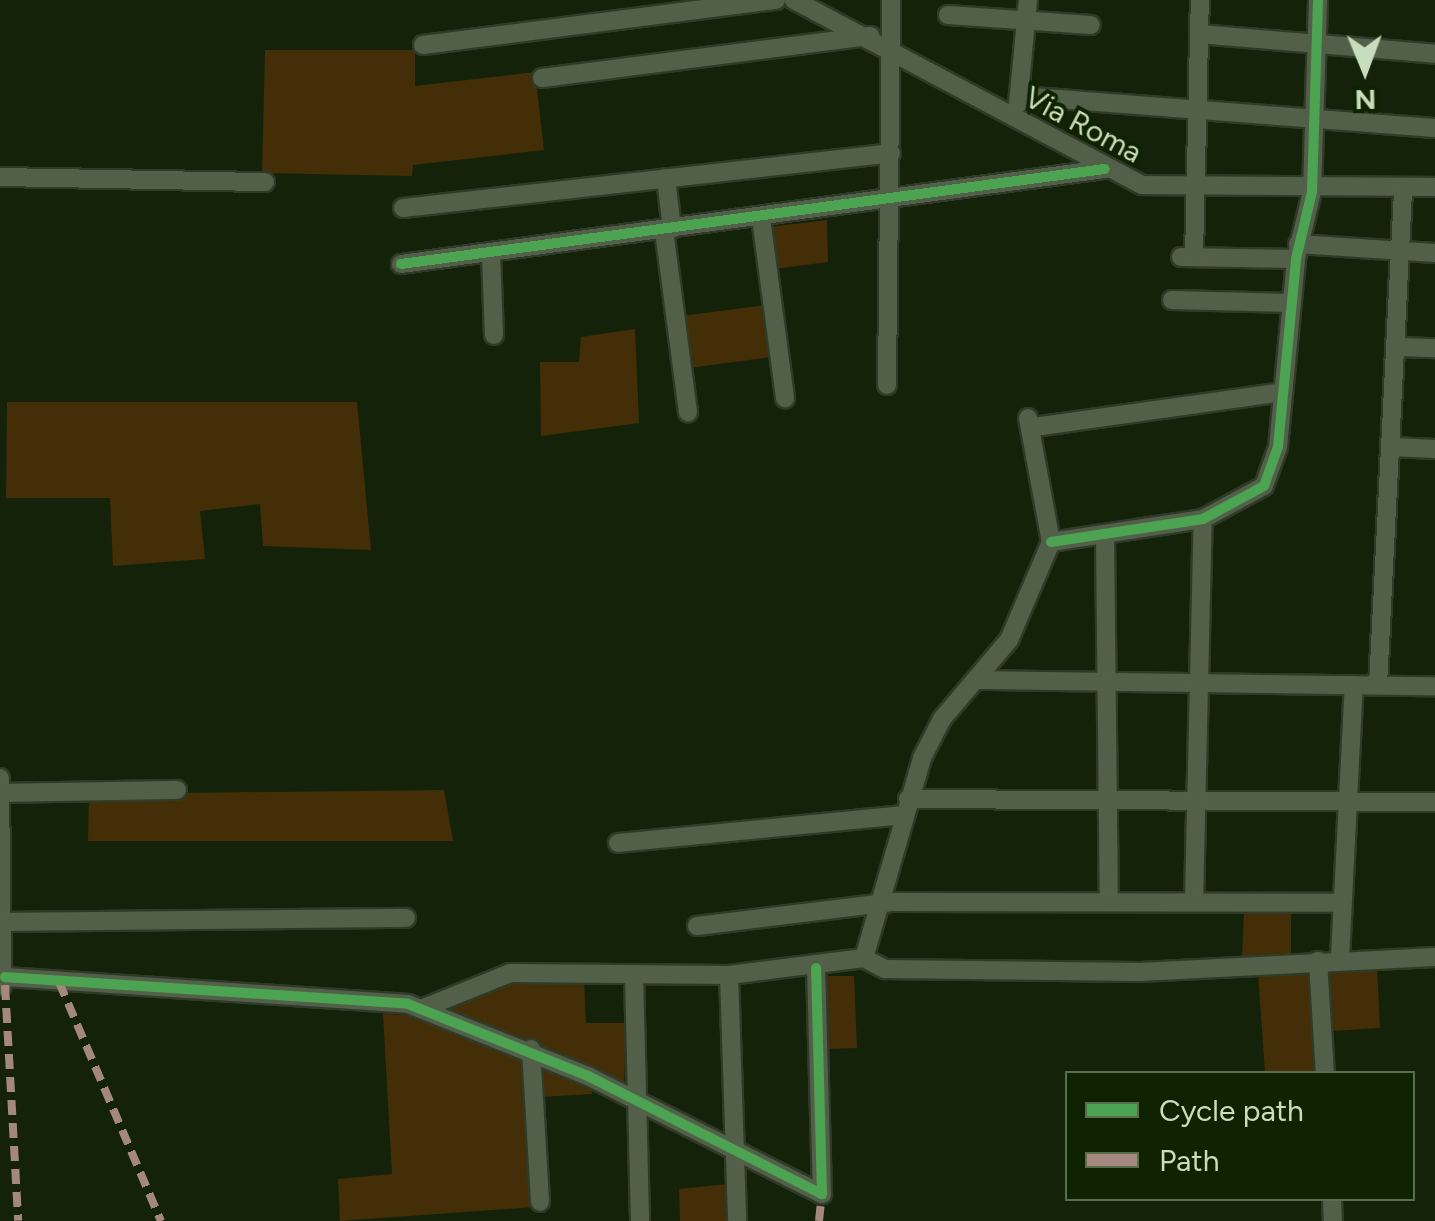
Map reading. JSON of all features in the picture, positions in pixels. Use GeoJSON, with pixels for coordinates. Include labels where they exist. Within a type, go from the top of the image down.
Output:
{"type":"FeatureCollection","features":[{"type":"Feature","properties":{"kind":"street"},"geometry":{"type":"LineString","coordinates":[[423,45],[776,0]]}},
{"type":"Feature","properties":{"kind":"street","name":"Via Roma"},"geometry":{"type":"LineString","coordinates":[[794,0],[892,47],[1105,169],[1142,186],[1312,192],[1435,188]]}},
{"type":"Feature","properties":{"kind":"street"},"geometry":{"type":"LineString","coordinates":[[887,385],[892,0]]}},
{"type":"Feature","properties":{"kind":"street"},"geometry":{"type":"LineString","coordinates":[[1016,118],[1028,0]]}},
{"type":"Feature","properties":{"kind":"street"},"geometry":{"type":"LineString","coordinates":[[1200,0],[1195,190],[1188,257],[1297,252],[1435,253]]}},
{"type":"Feature","properties":{"kind":"street"},"geometry":{"type":"LineString","coordinates":[[1051,542],[1203,519],[1264,486],[1283,392],[1297,252],[1312,192],[1318,0]]}},
{"type":"Feature","properties":{"kind":"street"},"geometry":{"type":"LineString","coordinates":[[948,15],[1092,25]]}},
{"type":"Feature","properties":{"kind":"street"},"geometry":{"type":"LineString","coordinates":[[1199,34],[1435,54]]}},
{"type":"Feature","properties":{"kind":"street"},"geometry":{"type":"LineString","coordinates":[[542,78],[870,36]]}},
{"type":"Feature","properties":{"kind":"street"},"geometry":{"type":"LineString","coordinates":[[1019,96],[1435,128]]}},
{"type":"Feature","properties":{"kind":"street"},"geometry":{"type":"LineString","coordinates":[[404,208],[891,153]]}},
{"type":"Feature","properties":{"kind":"street"},"geometry":{"type":"LineString","coordinates":[[402,264],[890,203],[1105,169]]}},
{"type":"Feature","properties":{"kind":"street"},"geometry":{"type":"LineString","coordinates":[[0,177],[265,182]]}},
{"type":"Feature","properties":{"kind":"street"},"geometry":{"type":"LineString","coordinates":[[666,178],[688,412]]}},
{"type":"Feature","properties":{"kind":"street"},"geometry":{"type":"LineString","coordinates":[[1378,685],[1400,347],[1403,189]]}},
{"type":"Feature","properties":{"kind":"street"},"geometry":{"type":"LineString","coordinates":[[761,218],[785,398]]}},
{"type":"Feature","properties":{"kind":"street"},"geometry":{"type":"LineString","coordinates":[[491,254],[494,336]]}},
{"type":"Feature","properties":{"kind":"street"},"geometry":{"type":"LineString","coordinates":[[1172,300],[1292,302]]}},
{"type":"Feature","properties":{"kind":"street"},"geometry":{"type":"LineString","coordinates":[[1400,347],[1435,348]]}},
{"type":"Feature","properties":{"kind":"street"},"geometry":{"type":"LineString","coordinates":[[864,958],[905,807],[942,719],[980,680],[1009,640],[1051,542],[1031,423],[1283,392]]}},
{"type":"Feature","properties":{"kind":"street"},"geometry":{"type":"LineString","coordinates":[[1393,447],[1435,450]]}},
{"type":"Feature","properties":{"kind":"street"},"geometry":{"type":"LineString","coordinates":[[1194,902],[1203,519]]}},
{"type":"Feature","properties":{"kind":"street"},"geometry":{"type":"LineString","coordinates":[[1105,535],[1110,680],[1109,901]]}},
{"type":"Feature","properties":{"kind":"street"},"geometry":{"type":"LineString","coordinates":[[980,680],[1435,686]]}},
{"type":"Feature","properties":{"kind":"street"},"geometry":{"type":"LineString","coordinates":[[1340,958],[1354,685]]}},
{"type":"Feature","properties":{"kind":"street"},"geometry":{"type":"LineString","coordinates":[[0,778],[3,983],[421,1009],[531,1050],[822,1194],[816,968]]}},
{"type":"Feature","properties":{"kind":"street"},"geometry":{"type":"LineString","coordinates":[[0,793],[177,790]]}},
{"type":"Feature","properties":{"kind":"street"},"geometry":{"type":"LineString","coordinates":[[618,843],[905,807],[1110,798],[1435,802]]}},
{"type":"Feature","properties":{"kind":"street"},"geometry":{"type":"LineString","coordinates":[[696,926],[880,908],[1109,901],[1342,903]]}},
{"type":"Feature","properties":{"kind":"street"},"geometry":{"type":"LineString","coordinates":[[3,922],[406,918]]}},
{"type":"Feature","properties":{"kind":"street"},"geometry":{"type":"LineString","coordinates":[[421,1009],[510,973],[729,975],[816,968],[864,958],[885,970],[1029,971],[1435,957]]}},
{"type":"Feature","properties":{"kind":"street"},"geometry":{"type":"LineString","coordinates":[[1318,961],[1325,1071]]}},
{"type":"Feature","properties":{"kind":"street"},"geometry":{"type":"LineString","coordinates":[[634,974],[640,1221]]}},
{"type":"Feature","properties":{"kind":"street"},"geometry":{"type":"LineString","coordinates":[[729,975],[738,1219]]}},
{"type":"Feature","properties":{"kind":"street"},"geometry":{"type":"LineString","coordinates":[[531,1050],[540,1202]]}},
{"type":"Feature","properties":{"kind":"shaded area"},"geometry":{"type":"Polygon","coordinates":[[[265,50],[415,50],[415,86],[535,72],[544,150],[413,165],[412,176],[262,173],[265,50]]]}},
{"type":"Feature","properties":{"kind":"shaded area"},"geometry":{"type":"Polygon","coordinates":[[[827,220],[828,262],[774,269],[768,227],[827,220]]]}},
{"type":"Feature","properties":{"kind":"shaded area"},"geometry":{"type":"Polygon","coordinates":[[[765,305],[772,357],[689,368],[682,316],[765,305]]]}},
{"type":"Feature","properties":{"kind":"shaded area"},"geometry":{"type":"Polygon","coordinates":[[[635,329],[639,423],[541,436],[540,362],[579,362],[581,337],[635,329]]]}},
{"type":"Feature","properties":{"kind":"shaded area"},"geometry":{"type":"Polygon","coordinates":[[[7,402],[357,402],[371,550],[263,546],[260,504],[200,511],[205,559],[113,566],[110,498],[6,498],[7,402]]]}},
{"type":"Feature","properties":{"kind":"shaded area"},"geometry":{"type":"Polygon","coordinates":[[[444,790],[453,841],[88,841],[89,794],[444,790]]]}},
{"type":"Feature","properties":{"kind":"shaded area"},"geometry":{"type":"Polygon","coordinates":[[[1291,910],[1291,954],[1242,958],[1244,911],[1291,910]]]}},
{"type":"Feature","properties":{"kind":"shaded area"},"geometry":{"type":"Polygon","coordinates":[[[1377,966],[1380,1028],[1331,1031],[1328,967],[1377,966]]]}},
{"type":"Feature","properties":{"kind":"shaded area"},"geometry":{"type":"Polygon","coordinates":[[[1311,969],[1316,1071],[1265,1071],[1258,973],[1311,969]]]}},
{"type":"Feature","properties":{"kind":"shaded area"},"geometry":{"type":"Polygon","coordinates":[[[822,976],[854,976],[857,1048],[825,1049],[822,976]]]}},
{"type":"Feature","properties":{"kind":"shaded area"},"geometry":{"type":"Polygon","coordinates":[[[584,978],[586,1023],[627,1023],[624,1085],[448,1011],[503,983],[584,978]]]}},
{"type":"Feature","properties":{"kind":"shaded area"},"geometry":{"type":"Polygon","coordinates":[[[383,1014],[416,1015],[525,1057],[534,1207],[340,1221],[338,1179],[392,1174],[383,1014]]]}},
{"type":"Feature","properties":{"kind":"shaded area"},"geometry":{"type":"Polygon","coordinates":[[[541,1063],[591,1085],[592,1094],[540,1097],[541,1063]]]}},
{"type":"Feature","properties":{"kind":"shaded area"},"geometry":{"type":"Polygon","coordinates":[[[728,1184],[730,1221],[680,1221],[679,1189],[728,1184]]]}},
{"type":"Feature","properties":{"kind":"marked path"},"geometry":{"type":"LineString","coordinates":[[59,982],[161,1221]]}},
{"type":"Feature","properties":{"kind":"marked path"},"geometry":{"type":"LineString","coordinates":[[5,985],[18,1221]]}},
{"type":"Feature","properties":{"kind":"marked path"},"geometry":{"type":"LineString","coordinates":[[819,1221],[822,1194]]}},
{"type":"Feature","properties":{"kind":"cycle path"},"geometry":{"type":"LineString","coordinates":[[1051,542],[1203,519],[1264,486],[1278,447],[1296,259],[1312,192],[1318,0]]}},
{"type":"Feature","properties":{"kind":"cycle path"},"geometry":{"type":"LineString","coordinates":[[401,264],[1105,169]]}},
{"type":"Feature","properties":{"kind":"cycle path"},"geometry":{"type":"LineString","coordinates":[[5,977],[408,1004],[588,1076],[822,1194],[816,968]]}}]}
